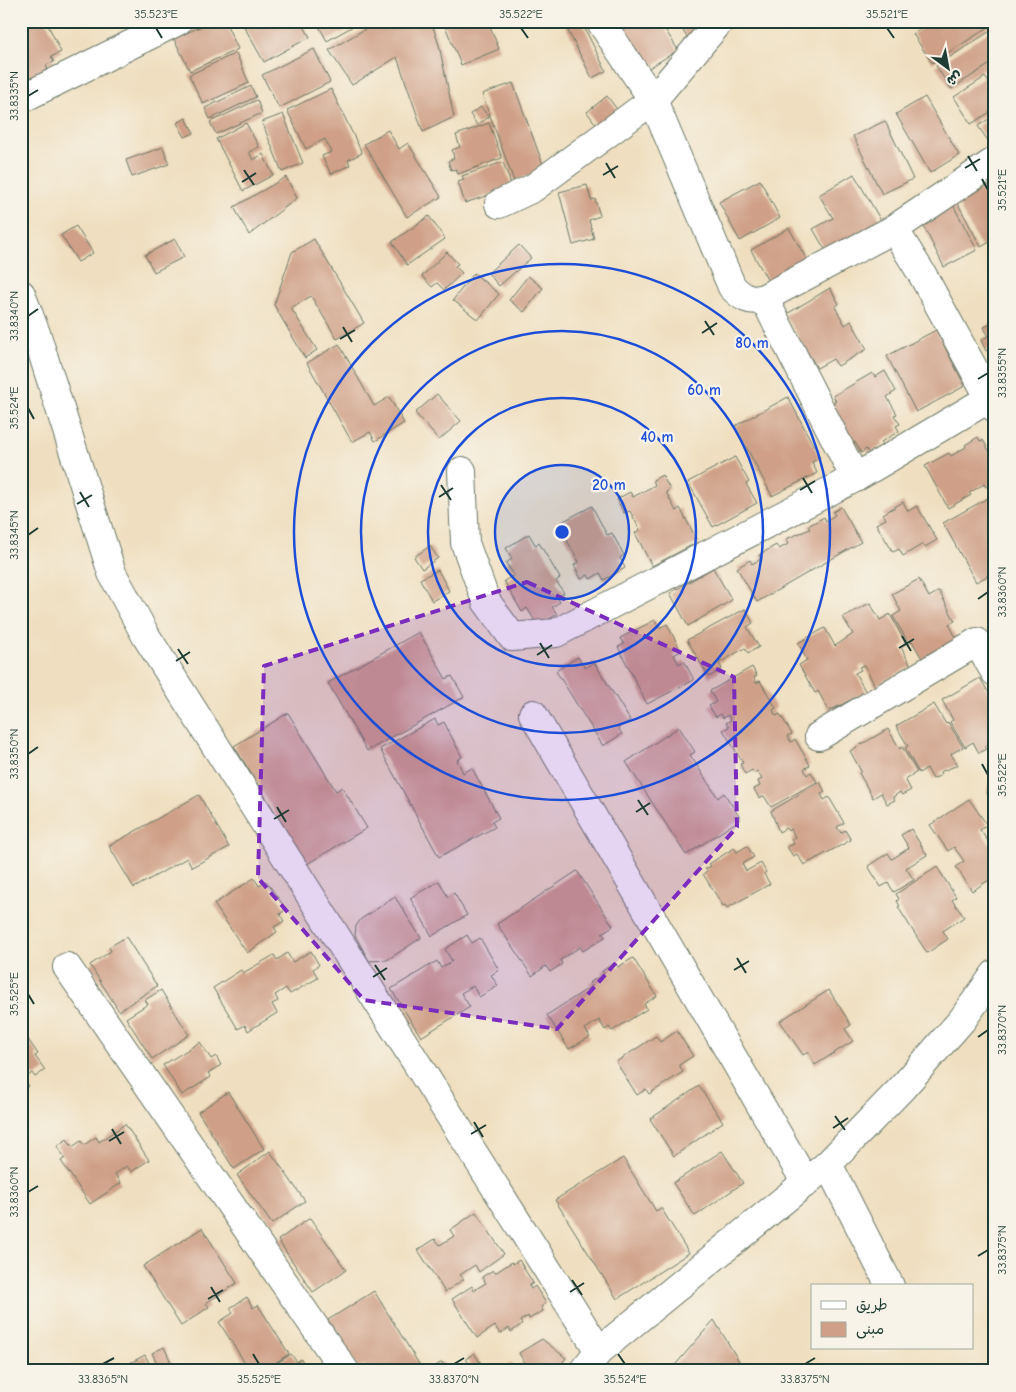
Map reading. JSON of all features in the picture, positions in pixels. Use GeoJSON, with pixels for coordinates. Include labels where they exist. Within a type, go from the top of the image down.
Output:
{"type":"FeatureCollection","features":[{"type":"Feature","properties":{"kind":"street"},"geometry":{"type":"LineString","coordinates":[[600,21],[653,100],[732,287],[743,298],[757,300],[764,298],[894,229],[995,161]]}},
{"type":"Feature","properties":{"kind":"street"},"geometry":{"type":"LineString","coordinates":[[499,204],[533,188],[653,100],[720,21]]}},
{"type":"Feature","properties":{"kind":"street"},"geometry":{"type":"LineString","coordinates":[[21,99],[175,22]]}},
{"type":"Feature","properties":{"kind":"street"},"geometry":{"type":"LineString","coordinates":[[462,471],[465,543],[486,601],[512,637],[556,633],[855,478],[992,403],[922,274],[894,229]]}},
{"type":"Feature","properties":{"kind":"street"},"geometry":{"type":"LineString","coordinates":[[21,294],[38,336],[112,572],[146,636],[591,1361],[828,1164],[901,1089],[962,1020],[995,974]]}},
{"type":"Feature","properties":{"kind":"street"},"geometry":{"type":"LineString","coordinates":[[764,298],[855,478]]}},
{"type":"Feature","properties":{"kind":"street"},"geometry":{"type":"LineString","coordinates":[[819,736],[977,642],[995,672]]}},
{"type":"Feature","properties":{"kind":"street"},"geometry":{"type":"LineString","coordinates":[[533,714],[806,1183]]}},
{"type":"Feature","properties":{"kind":"street"},"geometry":{"type":"LineString","coordinates":[[67,967],[345,1371]]}},
{"type":"Feature","properties":{"kind":"street"},"geometry":{"type":"LineString","coordinates":[[828,1164],[889,1284]]}},
{"type":"Feature","properties":{"kind":"highlighted area"},"geometry":{"type":"Polygon","coordinates":[[[527,582],[734,677],[737,827],[557,1029],[364,1000],[258,878],[264,666],[527,582]]]}},
{"type":"Feature","properties":{"kind":"building"},"geometry":{"type":"Polygon","coordinates":[[[21,21],[38,21],[39,23],[46,21],[61,52],[51,57],[54,62],[46,65],[48,70],[21,83],[21,21]]]}},
{"type":"Feature","properties":{"kind":"building"},"geometry":{"type":"Polygon","coordinates":[[[212,21],[225,21],[238,49],[190,71],[174,39],[212,21]]]}},
{"type":"Feature","properties":{"kind":"building"},"geometry":{"type":"Polygon","coordinates":[[[241,21],[301,21],[310,37],[264,62],[241,21]]]}},
{"type":"Feature","properties":{"kind":"building"},"geometry":{"type":"Polygon","coordinates":[[[316,21],[362,21],[327,41],[316,21]]]}},
{"type":"Feature","properties":{"kind":"building"},"geometry":{"type":"Polygon","coordinates":[[[379,21],[431,21],[439,45],[454,117],[423,132],[397,57],[352,85],[329,50],[379,21]]]}},
{"type":"Feature","properties":{"kind":"building"},"geometry":{"type":"Polygon","coordinates":[[[443,21],[488,21],[499,49],[461,65],[443,21]]]}},
{"type":"Feature","properties":{"kind":"building"},"geometry":{"type":"Polygon","coordinates":[[[563,21],[581,21],[606,71],[592,78],[563,21]]]}},
{"type":"Feature","properties":{"kind":"building"},"geometry":{"type":"Polygon","coordinates":[[[609,21],[660,21],[678,50],[641,73],[609,21]]]}},
{"type":"Feature","properties":{"kind":"building"},"geometry":{"type":"Polygon","coordinates":[[[677,21],[694,21],[701,31],[688,39],[677,21]]]}},
{"type":"Feature","properties":{"kind":"building"},"geometry":{"type":"Polygon","coordinates":[[[933,21],[995,21],[995,23],[932,63],[913,34],[933,21]]]}},
{"type":"Feature","properties":{"kind":"building"},"geometry":{"type":"Polygon","coordinates":[[[995,28],[995,61],[951,89],[936,66],[995,28]]]}},
{"type":"Feature","properties":{"kind":"building"},"geometry":{"type":"Polygon","coordinates":[[[314,49],[330,82],[279,108],[262,75],[314,49]]]}},
{"type":"Feature","properties":{"kind":"building"},"geometry":{"type":"Polygon","coordinates":[[[236,53],[249,83],[203,104],[189,75],[236,53]]]}},
{"type":"Feature","properties":{"kind":"building"},"geometry":{"type":"Polygon","coordinates":[[[985,77],[995,91],[995,109],[971,124],[954,97],[985,77]]]}},
{"type":"Feature","properties":{"kind":"building"},"geometry":{"type":"Polygon","coordinates":[[[513,83],[545,170],[514,181],[482,94],[513,83]]]}},
{"type":"Feature","properties":{"kind":"building"},"geometry":{"type":"Polygon","coordinates":[[[251,86],[256,97],[210,119],[205,108],[251,86]]]}},
{"type":"Feature","properties":{"kind":"building"},"geometry":{"type":"Polygon","coordinates":[[[331,89],[362,153],[348,160],[350,165],[331,174],[322,156],[331,152],[325,139],[306,149],[287,110],[331,89]]]}},
{"type":"Feature","properties":{"kind":"building"},"geometry":{"type":"Polygon","coordinates":[[[607,96],[619,112],[598,127],[587,112],[607,96]]]}},
{"type":"Feature","properties":{"kind":"building"},"geometry":{"type":"Polygon","coordinates":[[[925,97],[959,155],[930,173],[896,114],[925,97]]]}},
{"type":"Feature","properties":{"kind":"building"},"geometry":{"type":"Polygon","coordinates":[[[257,100],[262,113],[216,134],[210,122],[257,100]]]}},
{"type":"Feature","properties":{"kind":"building"},"geometry":{"type":"Polygon","coordinates":[[[481,107],[489,117],[477,125],[470,114],[481,107]]]}},
{"type":"Feature","properties":{"kind":"building"},"geometry":{"type":"Polygon","coordinates":[[[283,114],[303,163],[282,172],[262,122],[283,114]]]}},
{"type":"Feature","properties":{"kind":"building"},"geometry":{"type":"Polygon","coordinates":[[[995,115],[995,151],[978,126],[995,115]]]}},
{"type":"Feature","properties":{"kind":"building"},"geometry":{"type":"Polygon","coordinates":[[[186,118],[194,133],[185,137],[177,123],[186,118]]]}},
{"type":"Feature","properties":{"kind":"building"},"geometry":{"type":"Polygon","coordinates":[[[885,121],[913,179],[882,194],[853,136],[885,121]]]}},
{"type":"Feature","properties":{"kind":"building"},"geometry":{"type":"Polygon","coordinates":[[[246,123],[259,147],[249,152],[253,160],[263,154],[273,175],[243,191],[216,139],[246,123]]]}},
{"type":"Feature","properties":{"kind":"building"},"geometry":{"type":"Polygon","coordinates":[[[489,123],[502,158],[458,174],[456,169],[451,170],[448,161],[454,158],[452,150],[460,147],[456,135],[489,123]]]}},
{"type":"Feature","properties":{"kind":"building"},"geometry":{"type":"Polygon","coordinates":[[[388,130],[399,149],[408,143],[441,197],[407,217],[364,144],[388,130]]]}},
{"type":"Feature","properties":{"kind":"building"},"geometry":{"type":"Polygon","coordinates":[[[163,147],[169,164],[132,177],[126,160],[163,147]]]}},
{"type":"Feature","properties":{"kind":"building"},"geometry":{"type":"Polygon","coordinates":[[[503,162],[512,187],[465,203],[458,182],[464,180],[462,176],[503,162]]]}},
{"type":"Feature","properties":{"kind":"building"},"geometry":{"type":"Polygon","coordinates":[[[854,174],[884,226],[830,258],[813,229],[833,218],[819,195],[854,174]]]}},
{"type":"Feature","properties":{"kind":"building"},"geometry":{"type":"Polygon","coordinates":[[[286,177],[297,198],[249,235],[234,207],[286,177]]]}},
{"type":"Feature","properties":{"kind":"building"},"geometry":{"type":"Polygon","coordinates":[[[760,180],[780,218],[740,241],[719,202],[760,180]]]}},
{"type":"Feature","properties":{"kind":"building"},"geometry":{"type":"Polygon","coordinates":[[[587,185],[591,200],[595,199],[600,216],[589,220],[594,239],[573,245],[559,192],[587,185]]]}},
{"type":"Feature","properties":{"kind":"building"},"geometry":{"type":"Polygon","coordinates":[[[989,185],[995,197],[995,239],[981,247],[957,202],[989,185]]]}},
{"type":"Feature","properties":{"kind":"building"},"geometry":{"type":"Polygon","coordinates":[[[952,203],[977,250],[944,267],[920,219],[952,203]]]}},
{"type":"Feature","properties":{"kind":"building"},"geometry":{"type":"Polygon","coordinates":[[[429,216],[445,239],[407,265],[392,242],[429,216]]]}},
{"type":"Feature","properties":{"kind":"building"},"geometry":{"type":"Polygon","coordinates":[[[76,226],[93,253],[78,262],[61,235],[76,226]]]}},
{"type":"Feature","properties":{"kind":"building"},"geometry":{"type":"Polygon","coordinates":[[[789,228],[807,260],[769,283],[751,250],[789,228]]]}},
{"type":"Feature","properties":{"kind":"building"},"geometry":{"type":"Polygon","coordinates":[[[175,239],[184,257],[154,272],[145,255],[175,239]]]}},
{"type":"Feature","properties":{"kind":"building"},"geometry":{"type":"Polygon","coordinates":[[[314,239],[364,323],[337,339],[311,296],[291,308],[317,350],[305,358],[274,305],[292,252],[314,239]]]}},
{"type":"Feature","properties":{"kind":"building"},"geometry":{"type":"Polygon","coordinates":[[[519,245],[531,258],[499,286],[488,273],[519,245]]]}},
{"type":"Feature","properties":{"kind":"building"},"geometry":{"type":"Polygon","coordinates":[[[447,252],[458,264],[455,266],[462,273],[444,290],[437,283],[432,287],[422,276],[447,252]]]}},
{"type":"Feature","properties":{"kind":"building"},"geometry":{"type":"Polygon","coordinates":[[[474,273],[499,294],[478,320],[453,300],[474,273]]]}},
{"type":"Feature","properties":{"kind":"building"},"geometry":{"type":"Polygon","coordinates":[[[528,276],[543,288],[524,312],[509,300],[528,276]]]}},
{"type":"Feature","properties":{"kind":"building"},"geometry":{"type":"Polygon","coordinates":[[[830,288],[839,304],[835,307],[845,325],[851,321],[867,349],[838,366],[833,359],[817,368],[785,315],[830,288]]]}},
{"type":"Feature","properties":{"kind":"building"},"geometry":{"type":"Polygon","coordinates":[[[995,322],[995,347],[986,351],[981,340],[988,336],[984,327],[995,322]]]}},
{"type":"Feature","properties":{"kind":"building"},"geometry":{"type":"Polygon","coordinates":[[[936,330],[965,386],[916,412],[887,356],[936,330]]]}},
{"type":"Feature","properties":{"kind":"building"},"geometry":{"type":"Polygon","coordinates":[[[339,344],[374,406],[389,397],[404,423],[375,441],[370,432],[352,442],[307,363],[339,344]]]}},
{"type":"Feature","properties":{"kind":"building"},"geometry":{"type":"Polygon","coordinates":[[[885,371],[896,391],[887,397],[897,414],[894,415],[900,424],[896,426],[899,431],[881,442],[883,445],[869,453],[866,449],[861,453],[855,442],[852,444],[844,431],[847,429],[843,423],[839,424],[832,411],[836,408],[832,403],[836,401],[833,396],[872,373],[875,377],[885,371]]]}},
{"type":"Feature","properties":{"kind":"building"},"geometry":{"type":"Polygon","coordinates":[[[437,394],[461,421],[439,440],[415,413],[437,394]]]}},
{"type":"Feature","properties":{"kind":"building"},"geometry":{"type":"Polygon","coordinates":[[[788,397],[820,458],[812,462],[817,473],[772,496],[735,426],[788,397]]]}},
{"type":"Feature","properties":{"kind":"building"},"geometry":{"type":"Polygon","coordinates":[[[978,437],[980,441],[983,440],[995,461],[995,482],[986,487],[984,484],[969,493],[971,495],[948,508],[925,466],[949,453],[951,456],[978,437]]]}},
{"type":"Feature","properties":{"kind":"building"},"geometry":{"type":"Polygon","coordinates":[[[735,457],[749,482],[746,484],[757,503],[713,527],[688,482],[735,457]]]}},
{"type":"Feature","properties":{"kind":"building"},"geometry":{"type":"Polygon","coordinates":[[[662,475],[670,489],[666,492],[676,511],[680,508],[698,542],[652,566],[635,533],[640,530],[630,511],[624,513],[617,499],[630,492],[633,497],[655,485],[653,480],[662,475]]]}},
{"type":"Feature","properties":{"kind":"building"},"geometry":{"type":"Polygon","coordinates":[[[995,494],[995,572],[976,582],[943,523],[995,494]]]}},
{"type":"Feature","properties":{"kind":"building"},"geometry":{"type":"Polygon","coordinates":[[[903,502],[908,511],[917,506],[937,540],[925,547],[923,544],[903,556],[899,549],[893,552],[876,524],[886,519],[883,514],[903,502]]]}},
{"type":"Feature","properties":{"kind":"building"},"geometry":{"type":"Polygon","coordinates":[[[592,506],[607,535],[612,533],[624,555],[620,558],[625,568],[604,580],[600,573],[590,579],[588,575],[581,579],[574,565],[579,562],[558,524],[592,506]]]}},
{"type":"Feature","properties":{"kind":"building"},"geometry":{"type":"Polygon","coordinates":[[[841,507],[861,542],[757,602],[737,568],[750,560],[752,564],[761,559],[759,555],[776,545],[779,549],[788,544],[786,539],[810,529],[808,526],[824,517],[826,521],[835,515],[833,512],[841,507]]]}},
{"type":"Feature","properties":{"kind":"building"},"geometry":{"type":"Polygon","coordinates":[[[529,534],[536,546],[539,543],[560,578],[556,581],[564,593],[557,597],[560,602],[552,607],[557,614],[538,626],[527,608],[522,612],[504,581],[514,575],[506,563],[512,559],[506,548],[529,534]]]}},
{"type":"Feature","properties":{"kind":"building"},"geometry":{"type":"Polygon","coordinates":[[[430,546],[438,558],[422,569],[414,557],[430,546]]]}},
{"type":"Feature","properties":{"kind":"building"},"geometry":{"type":"Polygon","coordinates":[[[713,568],[732,600],[688,626],[670,593],[713,568]]]}},
{"type":"Feature","properties":{"kind":"building"},"geometry":{"type":"Polygon","coordinates":[[[438,570],[449,591],[432,601],[420,579],[438,570]]]}},
{"type":"Feature","properties":{"kind":"building"},"geometry":{"type":"Polygon","coordinates":[[[919,579],[929,597],[939,591],[955,621],[949,624],[959,643],[924,662],[912,641],[909,644],[893,616],[901,611],[892,594],[919,579]]]}},
{"type":"Feature","properties":{"kind":"building"},"geometry":{"type":"Polygon","coordinates":[[[870,603],[880,620],[890,614],[906,644],[901,647],[911,666],[875,686],[864,665],[859,667],[861,670],[855,673],[866,692],[829,711],[818,691],[815,693],[799,665],[807,660],[798,643],[825,628],[835,646],[853,634],[843,617],[870,603]]]}},
{"type":"Feature","properties":{"kind":"building"},"geometry":{"type":"Polygon","coordinates":[[[745,609],[753,623],[747,627],[759,647],[748,653],[745,648],[719,663],[722,669],[709,677],[687,640],[745,609]]]}},
{"type":"Feature","properties":{"kind":"building"},"geometry":{"type":"Polygon","coordinates":[[[655,620],[659,628],[667,624],[681,651],[674,655],[679,664],[684,661],[694,680],[647,704],[618,647],[624,644],[620,638],[655,620]]]}},
{"type":"Feature","properties":{"kind":"building"},"geometry":{"type":"Polygon","coordinates":[[[419,632],[446,679],[452,676],[464,697],[367,751],[328,683],[419,632]]]}},
{"type":"Feature","properties":{"kind":"building"},"geometry":{"type":"Polygon","coordinates":[[[578,657],[585,668],[594,662],[630,720],[618,728],[622,734],[603,746],[556,671],[578,657]]]}},
{"type":"Feature","properties":{"kind":"building"},"geometry":{"type":"Polygon","coordinates":[[[752,667],[757,676],[754,678],[756,683],[760,681],[776,708],[773,710],[776,716],[780,714],[792,734],[787,736],[791,742],[795,739],[810,765],[804,769],[807,775],[811,772],[817,782],[771,807],[764,796],[759,798],[754,789],[760,786],[758,781],[762,779],[757,771],[754,773],[752,770],[745,774],[740,764],[743,763],[723,730],[729,727],[726,723],[731,720],[728,715],[723,718],[721,714],[716,717],[709,706],[716,702],[710,691],[752,667]]]}},
{"type":"Feature","properties":{"kind":"building"},"geometry":{"type":"Polygon","coordinates":[[[980,678],[992,698],[995,697],[995,746],[993,741],[985,746],[987,749],[979,753],[973,742],[965,747],[950,722],[953,720],[942,700],[980,678]]]}},
{"type":"Feature","properties":{"kind":"building"},"geometry":{"type":"Polygon","coordinates":[[[934,704],[946,724],[948,722],[963,747],[951,754],[958,765],[940,772],[941,775],[933,779],[927,768],[919,773],[905,748],[908,746],[896,726],[934,704]]]}},
{"type":"Feature","properties":{"kind":"building"},"geometry":{"type":"Polygon","coordinates":[[[288,713],[336,791],[342,787],[367,828],[307,864],[234,746],[288,713]]]}},
{"type":"Feature","properties":{"kind":"building"},"geometry":{"type":"Polygon","coordinates":[[[435,719],[438,725],[444,722],[462,757],[457,760],[463,773],[472,768],[499,818],[492,822],[495,827],[439,857],[380,749],[435,719]]]}},
{"type":"Feature","properties":{"kind":"building"},"geometry":{"type":"Polygon","coordinates":[[[679,727],[695,752],[690,755],[718,798],[724,793],[741,819],[686,855],[626,762],[679,727]]]}},
{"type":"Feature","properties":{"kind":"building"},"geometry":{"type":"Polygon","coordinates":[[[888,729],[900,749],[902,747],[917,772],[905,779],[911,790],[902,795],[900,792],[893,797],[895,800],[887,804],[881,793],[873,798],[859,773],[861,771],[850,751],[888,729]]]}},
{"type":"Feature","properties":{"kind":"building"},"geometry":{"type":"Polygon","coordinates":[[[995,780],[995,805],[987,792],[988,785],[995,780]]]}},
{"type":"Feature","properties":{"kind":"building"},"geometry":{"type":"Polygon","coordinates":[[[820,782],[825,792],[821,794],[824,800],[829,797],[844,823],[837,827],[841,833],[845,830],[851,840],[804,865],[797,854],[793,856],[787,847],[794,844],[791,839],[795,837],[791,829],[788,831],[786,828],[779,832],[771,811],[820,782]]]}},
{"type":"Feature","properties":{"kind":"building"},"geometry":{"type":"Polygon","coordinates":[[[199,795],[229,847],[192,867],[187,858],[134,888],[109,846],[199,795]]]}},
{"type":"Feature","properties":{"kind":"building"},"geometry":{"type":"Polygon","coordinates":[[[969,799],[987,825],[980,830],[990,844],[995,840],[995,876],[972,891],[956,867],[964,861],[954,847],[948,851],[930,825],[969,799]]]}},
{"type":"Feature","properties":{"kind":"building"},"geometry":{"type":"Polygon","coordinates":[[[911,829],[927,855],[906,868],[914,880],[894,892],[888,883],[881,887],[868,866],[888,853],[892,859],[909,848],[901,835],[911,829]]]}},
{"type":"Feature","properties":{"kind":"building"},"geometry":{"type":"Polygon","coordinates":[[[747,846],[754,857],[742,864],[746,871],[761,863],[766,872],[764,874],[770,884],[727,908],[725,905],[723,906],[703,874],[707,871],[705,869],[711,866],[709,864],[734,848],[737,852],[747,846]]]}},
{"type":"Feature","properties":{"kind":"building"},"geometry":{"type":"Polygon","coordinates":[[[937,867],[956,897],[952,900],[964,917],[943,931],[948,939],[927,953],[898,907],[900,906],[897,901],[899,899],[896,894],[937,867]]]}},
{"type":"Feature","properties":{"kind":"building"},"geometry":{"type":"Polygon","coordinates":[[[577,871],[613,926],[602,933],[605,937],[583,951],[580,947],[560,960],[562,964],[550,972],[546,966],[532,976],[497,924],[577,871]]]}},
{"type":"Feature","properties":{"kind":"building"},"geometry":{"type":"Polygon","coordinates":[[[254,878],[259,886],[266,881],[286,909],[280,914],[284,921],[274,927],[277,932],[247,953],[214,904],[254,878]]]}},
{"type":"Feature","properties":{"kind":"building"},"geometry":{"type":"Polygon","coordinates":[[[439,881],[448,897],[454,893],[467,915],[432,936],[410,898],[439,881]]]}},
{"type":"Feature","properties":{"kind":"building"},"geometry":{"type":"Polygon","coordinates":[[[395,897],[421,938],[387,960],[369,961],[355,935],[356,926],[361,919],[395,897]]]}},
{"type":"Feature","properties":{"kind":"building"},"geometry":{"type":"Polygon","coordinates":[[[467,935],[472,943],[480,938],[499,970],[491,975],[498,986],[479,997],[473,986],[461,993],[470,1007],[421,1037],[391,989],[437,961],[441,968],[452,961],[445,949],[467,935]]]}},
{"type":"Feature","properties":{"kind":"building"},"geometry":{"type":"Polygon","coordinates":[[[126,937],[157,986],[119,1011],[90,965],[111,951],[109,947],[126,937]]]}},
{"type":"Feature","properties":{"kind":"building"},"geometry":{"type":"Polygon","coordinates":[[[311,951],[319,965],[313,969],[318,978],[290,994],[286,988],[275,995],[278,1001],[272,1004],[277,1013],[248,1031],[245,1025],[238,1029],[213,988],[241,970],[243,973],[274,955],[277,960],[287,953],[293,962],[311,951]]]}},
{"type":"Feature","properties":{"kind":"building"},"geometry":{"type":"Polygon","coordinates":[[[633,958],[657,996],[644,1004],[647,1009],[612,1031],[609,1027],[605,1030],[599,1020],[585,1029],[590,1037],[569,1049],[547,1015],[592,986],[589,983],[604,974],[602,971],[615,963],[618,967],[633,958]]]}},
{"type":"Feature","properties":{"kind":"building"},"geometry":{"type":"Polygon","coordinates":[[[161,990],[189,1035],[152,1059],[126,1018],[148,1004],[145,1000],[161,990]]]}},
{"type":"Feature","properties":{"kind":"building"},"geometry":{"type":"Polygon","coordinates":[[[829,990],[851,1025],[845,1029],[853,1041],[815,1065],[808,1052],[803,1055],[780,1021],[829,990]]]}},
{"type":"Feature","properties":{"kind":"building"},"geometry":{"type":"Polygon","coordinates":[[[21,1029],[38,1054],[35,1056],[45,1070],[35,1077],[32,1073],[24,1079],[29,1086],[21,1090],[21,1029]]]}},
{"type":"Feature","properties":{"kind":"building"},"geometry":{"type":"Polygon","coordinates":[[[677,1031],[693,1056],[679,1065],[683,1072],[649,1094],[646,1089],[637,1095],[616,1062],[656,1036],[660,1042],[677,1031]]]}},
{"type":"Feature","properties":{"kind":"building"},"geometry":{"type":"Polygon","coordinates":[[[200,1042],[211,1059],[216,1056],[221,1065],[208,1073],[211,1077],[182,1095],[163,1065],[200,1042]]]}},
{"type":"Feature","properties":{"kind":"building"},"geometry":{"type":"Polygon","coordinates":[[[699,1086],[723,1122],[674,1156],[650,1119],[699,1086]]]}},
{"type":"Feature","properties":{"kind":"building"},"geometry":{"type":"Polygon","coordinates":[[[228,1092],[264,1149],[234,1169],[198,1112],[228,1092]]]}},
{"type":"Feature","properties":{"kind":"building"},"geometry":{"type":"Polygon","coordinates":[[[125,1124],[149,1160],[131,1172],[127,1166],[115,1174],[121,1183],[90,1204],[61,1161],[65,1158],[57,1146],[67,1139],[72,1147],[81,1141],[84,1145],[96,1137],[99,1142],[125,1124]]]}},
{"type":"Feature","properties":{"kind":"building"},"geometry":{"type":"Polygon","coordinates":[[[270,1151],[305,1201],[272,1224],[237,1175],[270,1151]]]}},
{"type":"Feature","properties":{"kind":"building"},"geometry":{"type":"Polygon","coordinates":[[[722,1151],[743,1183],[695,1216],[673,1183],[722,1151]]]}},
{"type":"Feature","properties":{"kind":"building"},"geometry":{"type":"Polygon","coordinates":[[[623,1158],[656,1211],[661,1208],[689,1253],[617,1299],[555,1200],[623,1158]]]}},
{"type":"Feature","properties":{"kind":"building"},"geometry":{"type":"Polygon","coordinates":[[[476,1212],[504,1254],[479,1272],[475,1265],[460,1275],[464,1279],[445,1292],[418,1250],[435,1239],[440,1245],[454,1236],[450,1230],[476,1212]]]}},
{"type":"Feature","properties":{"kind":"building"},"geometry":{"type":"Polygon","coordinates":[[[310,1218],[346,1270],[313,1292],[278,1240],[310,1218]]]}},
{"type":"Feature","properties":{"kind":"building"},"geometry":{"type":"Polygon","coordinates":[[[202,1228],[237,1283],[206,1303],[209,1307],[181,1326],[143,1266],[202,1228]]]}},
{"type":"Feature","properties":{"kind":"building"},"geometry":{"type":"Polygon","coordinates":[[[519,1260],[533,1283],[529,1286],[531,1289],[535,1286],[546,1303],[541,1307],[543,1311],[529,1319],[528,1316],[520,1321],[522,1324],[511,1332],[509,1328],[500,1334],[495,1326],[477,1338],[452,1299],[472,1286],[474,1290],[486,1283],[482,1277],[493,1270],[495,1273],[512,1262],[513,1264],[519,1260]]]}},
{"type":"Feature","properties":{"kind":"building"},"geometry":{"type":"Polygon","coordinates":[[[374,1291],[422,1369],[420,1371],[367,1371],[364,1365],[358,1368],[328,1320],[374,1291]]]}},
{"type":"Feature","properties":{"kind":"building"},"geometry":{"type":"Polygon","coordinates":[[[247,1297],[253,1308],[258,1305],[289,1354],[263,1371],[250,1371],[219,1322],[233,1313],[230,1308],[247,1297]]]}},
{"type":"Feature","properties":{"kind":"building"},"geometry":{"type":"Polygon","coordinates":[[[714,1320],[745,1371],[670,1371],[714,1320]]]}},
{"type":"Feature","properties":{"kind":"building"},"geometry":{"type":"Polygon","coordinates":[[[542,1339],[566,1358],[556,1371],[501,1371],[511,1363],[514,1368],[524,1362],[519,1353],[542,1339]]]}},
{"type":"Feature","properties":{"kind":"building"},"geometry":{"type":"Polygon","coordinates":[[[164,1347],[175,1371],[161,1371],[152,1353],[164,1347]]]}},
{"type":"Feature","properties":{"kind":"building"},"geometry":{"type":"Polygon","coordinates":[[[474,1353],[484,1368],[481,1371],[474,1371],[466,1359],[474,1353]]]}},
{"type":"Feature","properties":{"kind":"building"},"geometry":{"type":"Polygon","coordinates":[[[291,1354],[297,1362],[301,1359],[308,1371],[269,1371],[268,1369],[291,1354]]]}},
{"type":"Feature","properties":{"kind":"building"},"geometry":{"type":"Polygon","coordinates":[[[145,1355],[151,1367],[143,1371],[133,1371],[130,1363],[145,1355]]]}},
{"type":"Feature","properties":{"kind":"building"},"geometry":{"type":"Polygon","coordinates":[[[442,1362],[448,1371],[436,1371],[434,1367],[442,1362]]]}}]}
